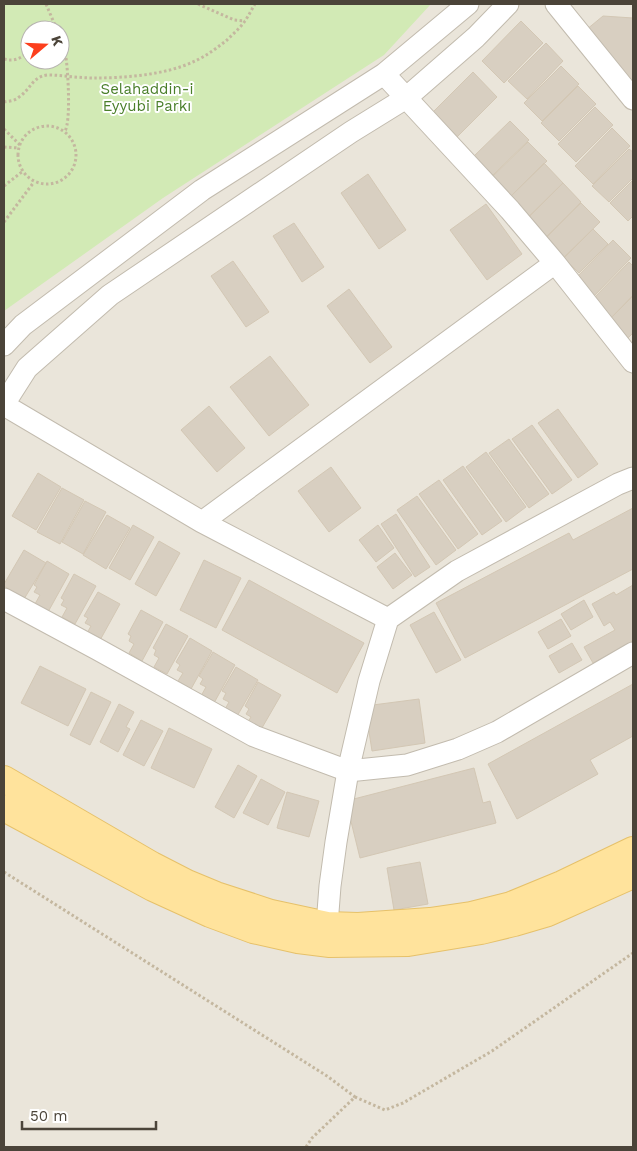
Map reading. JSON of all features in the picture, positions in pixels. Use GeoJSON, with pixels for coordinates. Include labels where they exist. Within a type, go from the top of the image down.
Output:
{"type":"FeatureCollection","features":[{"type":"Feature","properties":{"kind":"main road"},"geometry":{"type":"LineString","coordinates":[[4,779],[187,883],[270,913],[327,925],[358,926],[430,921],[471,915],[511,905],[562,884],[633,850]]}},
{"type":"Feature","properties":{"kind":"main road"},"geometry":{"type":"LineString","coordinates":[[4,808],[153,888],[210,914],[253,930],[298,940],[330,944],[408,943],[481,931],[548,913],[633,875]]}},
{"type":"Feature","properties":{"kind":"street"},"geometry":{"type":"LineString","coordinates":[[4,345],[23,325],[202,190],[384,74],[468,4]]}},
{"type":"Feature","properties":{"kind":"street"},"geometry":{"type":"LineString","coordinates":[[388,619],[202,522],[4,405],[27,368],[110,295],[343,137],[406,98],[476,37],[508,4]]}},
{"type":"Feature","properties":{"kind":"street"},"geometry":{"type":"LineString","coordinates":[[556,4],[633,99]]}},
{"type":"Feature","properties":{"kind":"street"},"geometry":{"type":"LineString","coordinates":[[384,74],[510,210],[555,263],[633,362]]}},
{"type":"Feature","properties":{"kind":"street"},"geometry":{"type":"LineString","coordinates":[[202,522],[555,263]]}},
{"type":"Feature","properties":{"kind":"street"},"geometry":{"type":"LineString","coordinates":[[327,925],[336,842],[348,771],[369,681],[388,619],[457,571],[618,484],[633,478]]}},
{"type":"Feature","properties":{"kind":"street"},"geometry":{"type":"LineString","coordinates":[[4,599],[254,736],[348,771],[407,765],[458,749],[497,732],[633,652]]}},
{"type":"Feature","properties":{"kind":"path"},"geometry":{"type":"LineString","coordinates":[[46,4],[53,20]]}},
{"type":"Feature","properties":{"kind":"path"},"geometry":{"type":"LineString","coordinates":[[198,4],[234,20],[245,21]]}},
{"type":"Feature","properties":{"kind":"path"},"geometry":{"type":"LineString","coordinates":[[4,102],[19,97],[41,76],[110,78],[153,73],[180,67],[212,51],[235,32],[245,21],[255,4]]}},
{"type":"Feature","properties":{"kind":"path"},"geometry":{"type":"LineString","coordinates":[[4,59],[20,58]]}},
{"type":"Feature","properties":{"kind":"path"},"geometry":{"type":"LineString","coordinates":[[65,131],[68,121],[67,70]]}},
{"type":"Feature","properties":{"kind":"path"},"geometry":{"type":"LineString","coordinates":[[39,127],[58,127],[65,131],[75,145],[77,153],[74,169],[62,181],[54,184],[46,185],[34,182],[22,172],[19,163],[19,146],[31,130],[39,127]]}},
{"type":"Feature","properties":{"kind":"path"},"geometry":{"type":"LineString","coordinates":[[4,129],[19,146]]}},
{"type":"Feature","properties":{"kind":"path"},"geometry":{"type":"LineString","coordinates":[[4,147],[19,146]]}},
{"type":"Feature","properties":{"kind":"path"},"geometry":{"type":"LineString","coordinates":[[4,186],[22,172]]}},
{"type":"Feature","properties":{"kind":"path"},"geometry":{"type":"LineString","coordinates":[[4,222],[34,182]]}},
{"type":"Feature","properties":{"kind":"path"},"geometry":{"type":"LineString","coordinates":[[4,872],[327,1076],[354,1097],[385,1110],[403,1103],[492,1051],[633,953]]}},
{"type":"Feature","properties":{"kind":"path"},"geometry":{"type":"LineString","coordinates":[[306,1147],[312,1138],[354,1097]]}},
{"type":"Feature","properties":{"kind":"shaded area"},"geometry":{"type":"Polygon","coordinates":[[[4,4],[633,4],[633,1147],[4,1147],[4,4]]]}},
{"type":"Feature","properties":{"kind":"green space","name":"Selahaddin-i Eyyubi Parkı"},"geometry":{"type":"Polygon","coordinates":[[[4,4],[431,4],[384,55],[163,198],[4,311],[4,4]]]}},
{"type":"Feature","properties":{"kind":"building"},"geometry":{"type":"Polygon","coordinates":[[[603,16],[633,18],[633,92],[586,30],[603,16]]]}},
{"type":"Feature","properties":{"kind":"building"},"geometry":{"type":"Polygon","coordinates":[[[521,21],[543,43],[504,83],[482,61],[521,21]]]}},
{"type":"Feature","properties":{"kind":"building"},"geometry":{"type":"Polygon","coordinates":[[[546,43],[563,61],[527,99],[508,81],[546,43]]]}},
{"type":"Feature","properties":{"kind":"building"},"geometry":{"type":"Polygon","coordinates":[[[561,66],[579,84],[542,121],[524,103],[561,66]]]}},
{"type":"Feature","properties":{"kind":"building"},"geometry":{"type":"Polygon","coordinates":[[[473,72],[497,97],[457,137],[433,112],[473,72]]]}},
{"type":"Feature","properties":{"kind":"building"},"geometry":{"type":"Polygon","coordinates":[[[578,86],[596,104],[559,141],[541,123],[578,86]]]}},
{"type":"Feature","properties":{"kind":"building"},"geometry":{"type":"Polygon","coordinates":[[[595,107],[613,125],[576,162],[558,144],[595,107]]]}},
{"type":"Feature","properties":{"kind":"building"},"geometry":{"type":"Polygon","coordinates":[[[510,121],[529,140],[493,175],[474,156],[510,121]]]}},
{"type":"Feature","properties":{"kind":"building"},"geometry":{"type":"Polygon","coordinates":[[[612,128],[630,146],[593,184],[575,166],[612,128]]]}},
{"type":"Feature","properties":{"kind":"building"},"geometry":{"type":"Polygon","coordinates":[[[528,142],[547,161],[511,196],[492,177],[528,142]]]}},
{"type":"Feature","properties":{"kind":"building"},"geometry":{"type":"Polygon","coordinates":[[[629,149],[633,152],[633,178],[609,202],[592,186],[629,149]]]}},
{"type":"Feature","properties":{"kind":"building"},"geometry":{"type":"Polygon","coordinates":[[[544,163],[563,183],[527,218],[508,199],[544,163]]]}},
{"type":"Feature","properties":{"kind":"building"},"geometry":{"type":"Polygon","coordinates":[[[368,174],[406,230],[379,249],[341,193],[368,174]]]}},
{"type":"Feature","properties":{"kind":"building"},"geometry":{"type":"Polygon","coordinates":[[[633,180],[633,216],[628,221],[610,203],[633,180]]]}},
{"type":"Feature","properties":{"kind":"building"},"geometry":{"type":"Polygon","coordinates":[[[563,183],[581,202],[546,238],[527,219],[563,183]]]}},
{"type":"Feature","properties":{"kind":"building"},"geometry":{"type":"Polygon","coordinates":[[[581,203],[600,222],[564,257],[545,238],[581,203]]]}},
{"type":"Feature","properties":{"kind":"building"},"geometry":{"type":"Polygon","coordinates":[[[486,204],[522,254],[487,280],[450,230],[486,204]]]}},
{"type":"Feature","properties":{"kind":"building"},"geometry":{"type":"Polygon","coordinates":[[[294,223],[324,267],[302,282],[273,236],[294,223]]]}},
{"type":"Feature","properties":{"kind":"building"},"geometry":{"type":"Polygon","coordinates":[[[593,229],[608,244],[579,273],[564,258],[593,229]]]}},
{"type":"Feature","properties":{"kind":"building"},"geometry":{"type":"Polygon","coordinates":[[[613,240],[631,258],[594,296],[576,278],[613,240]]]}},
{"type":"Feature","properties":{"kind":"building"},"geometry":{"type":"Polygon","coordinates":[[[233,261],[269,312],[246,327],[211,276],[233,261]]]}},
{"type":"Feature","properties":{"kind":"building"},"geometry":{"type":"Polygon","coordinates":[[[629,262],[633,266],[633,295],[611,318],[592,300],[629,262]]]}},
{"type":"Feature","properties":{"kind":"building"},"geometry":{"type":"Polygon","coordinates":[[[349,289],[392,347],[370,363],[327,306],[349,289]]]}},
{"type":"Feature","properties":{"kind":"building"},"geometry":{"type":"Polygon","coordinates":[[[633,296],[633,333],[626,340],[608,321],[633,296]]]}},
{"type":"Feature","properties":{"kind":"building"},"geometry":{"type":"Polygon","coordinates":[[[270,356],[309,405],[269,436],[230,387],[270,356]]]}},
{"type":"Feature","properties":{"kind":"building"},"geometry":{"type":"Polygon","coordinates":[[[209,406],[245,448],[217,472],[181,430],[209,406]]]}},
{"type":"Feature","properties":{"kind":"building"},"geometry":{"type":"Polygon","coordinates":[[[558,409],[598,464],[578,478],[538,423],[558,409]]]}},
{"type":"Feature","properties":{"kind":"building"},"geometry":{"type":"Polygon","coordinates":[[[532,425],[572,480],[552,494],[512,439],[532,425]]]}},
{"type":"Feature","properties":{"kind":"building"},"geometry":{"type":"Polygon","coordinates":[[[509,439],[549,494],[529,508],[489,453],[509,439]]]}},
{"type":"Feature","properties":{"kind":"building"},"geometry":{"type":"Polygon","coordinates":[[[486,452],[526,507],[506,522],[466,467],[486,452]]]}},
{"type":"Feature","properties":{"kind":"building"},"geometry":{"type":"Polygon","coordinates":[[[463,466],[502,521],[482,535],[443,480],[463,466]]]}},
{"type":"Feature","properties":{"kind":"building"},"geometry":{"type":"Polygon","coordinates":[[[331,467],[361,508],[329,532],[298,491],[331,467]]]}},
{"type":"Feature","properties":{"kind":"building"},"geometry":{"type":"Polygon","coordinates":[[[38,473],[61,487],[36,530],[12,516],[38,473]]]}},
{"type":"Feature","properties":{"kind":"building"},"geometry":{"type":"Polygon","coordinates":[[[439,480],[478,534],[458,549],[419,494],[439,480]]]}},
{"type":"Feature","properties":{"kind":"building"},"geometry":{"type":"Polygon","coordinates":[[[62,488],[84,500],[60,544],[37,532],[62,488]]]}},
{"type":"Feature","properties":{"kind":"building"},"geometry":{"type":"Polygon","coordinates":[[[417,496],[456,550],[436,565],[397,510],[417,496]]]}},
{"type":"Feature","properties":{"kind":"building"},"geometry":{"type":"Polygon","coordinates":[[[85,501],[106,512],[83,554],[62,542],[85,501]]]}},
{"type":"Feature","properties":{"kind":"building"},"geometry":{"type":"Polygon","coordinates":[[[633,508],[633,569],[465,658],[436,603],[569,533],[573,540],[633,508]]]}},
{"type":"Feature","properties":{"kind":"building"},"geometry":{"type":"Polygon","coordinates":[[[396,514],[430,567],[415,577],[381,524],[396,514]]]}},
{"type":"Feature","properties":{"kind":"building"},"geometry":{"type":"Polygon","coordinates":[[[107,515],[130,528],[106,569],[83,555],[107,515]]]}},
{"type":"Feature","properties":{"kind":"building"},"geometry":{"type":"Polygon","coordinates":[[[133,525],[154,537],[130,580],[109,568],[133,525]]]}},
{"type":"Feature","properties":{"kind":"building"},"geometry":{"type":"Polygon","coordinates":[[[378,525],[394,548],[376,562],[359,540],[378,525]]]}},
{"type":"Feature","properties":{"kind":"building"},"geometry":{"type":"Polygon","coordinates":[[[159,541],[180,553],[156,596],[135,584],[159,541]]]}},
{"type":"Feature","properties":{"kind":"building"},"geometry":{"type":"Polygon","coordinates":[[[24,550],[46,563],[24,599],[4,586],[4,584],[24,550]]]}},
{"type":"Feature","properties":{"kind":"building"},"geometry":{"type":"Polygon","coordinates":[[[395,553],[412,575],[393,589],[377,567],[395,553]]]}},
{"type":"Feature","properties":{"kind":"building"},"geometry":{"type":"Polygon","coordinates":[[[204,560],[241,578],[216,628],[180,610],[204,560]]]}},
{"type":"Feature","properties":{"kind":"building"},"geometry":{"type":"Polygon","coordinates":[[[47,561],[69,574],[48,612],[35,604],[40,595],[34,592],[37,587],[34,585],[47,561]]]}},
{"type":"Feature","properties":{"kind":"building"},"geometry":{"type":"Polygon","coordinates":[[[74,574],[96,586],[75,624],[62,617],[67,608],[61,605],[64,600],[61,598],[74,574]]]}},
{"type":"Feature","properties":{"kind":"building"},"geometry":{"type":"Polygon","coordinates":[[[249,580],[364,643],[337,693],[222,630],[249,580]]]}},
{"type":"Feature","properties":{"kind":"building"},"geometry":{"type":"Polygon","coordinates":[[[633,585],[633,641],[593,663],[584,647],[615,630],[610,622],[604,626],[592,604],[614,592],[616,595],[633,585]]]}},
{"type":"Feature","properties":{"kind":"building"},"geometry":{"type":"Polygon","coordinates":[[[98,592],[120,604],[99,642],[86,635],[91,626],[85,623],[88,618],[84,616],[98,592]]]}},
{"type":"Feature","properties":{"kind":"building"},"geometry":{"type":"Polygon","coordinates":[[[584,600],[593,617],[571,630],[561,614],[584,600]]]}},
{"type":"Feature","properties":{"kind":"building"},"geometry":{"type":"Polygon","coordinates":[[[141,610],[163,622],[142,661],[129,653],[134,644],[129,641],[131,636],[128,634],[141,610]]]}},
{"type":"Feature","properties":{"kind":"building"},"geometry":{"type":"Polygon","coordinates":[[[434,612],[461,660],[436,673],[410,625],[434,612]]]}},
{"type":"Feature","properties":{"kind":"building"},"geometry":{"type":"Polygon","coordinates":[[[561,619],[571,636],[548,649],[538,632],[561,619]]]}},
{"type":"Feature","properties":{"kind":"building"},"geometry":{"type":"Polygon","coordinates":[[[166,624],[188,636],[167,674],[154,667],[159,658],[154,655],[156,650],[153,648],[166,624]]]}},
{"type":"Feature","properties":{"kind":"building"},"geometry":{"type":"Polygon","coordinates":[[[190,638],[212,651],[191,689],[178,681],[183,673],[177,670],[180,665],[176,662],[190,638]]]}},
{"type":"Feature","properties":{"kind":"building"},"geometry":{"type":"Polygon","coordinates":[[[572,643],[582,660],[559,673],[549,656],[572,643]]]}},
{"type":"Feature","properties":{"kind":"building"},"geometry":{"type":"Polygon","coordinates":[[[213,652],[235,665],[214,703],[201,696],[206,687],[200,684],[203,679],[199,676],[213,652]]]}},
{"type":"Feature","properties":{"kind":"building"},"geometry":{"type":"Polygon","coordinates":[[[40,666],[86,689],[68,726],[21,703],[40,666]]]}},
{"type":"Feature","properties":{"kind":"building"},"geometry":{"type":"Polygon","coordinates":[[[236,667],[258,680],[236,718],[224,711],[229,702],[223,699],[226,693],[222,691],[236,667]]]}},
{"type":"Feature","properties":{"kind":"building"},"geometry":{"type":"Polygon","coordinates":[[[258,682],[281,695],[259,733],[246,725],[251,717],[246,714],[249,709],[245,706],[258,682]]]}},
{"type":"Feature","properties":{"kind":"building"},"geometry":{"type":"Polygon","coordinates":[[[633,684],[633,736],[590,760],[598,774],[517,819],[488,764],[633,684]]]}},
{"type":"Feature","properties":{"kind":"building"},"geometry":{"type":"Polygon","coordinates":[[[91,692],[111,702],[90,745],[70,735],[91,692]]]}},
{"type":"Feature","properties":{"kind":"building"},"geometry":{"type":"Polygon","coordinates":[[[419,699],[425,743],[372,751],[365,706],[419,699]]]}},
{"type":"Feature","properties":{"kind":"building"},"geometry":{"type":"Polygon","coordinates":[[[119,704],[134,712],[126,727],[130,729],[118,752],[100,742],[119,704]]]}},
{"type":"Feature","properties":{"kind":"building"},"geometry":{"type":"Polygon","coordinates":[[[141,720],[163,731],[144,766],[123,755],[141,720]]]}},
{"type":"Feature","properties":{"kind":"building"},"geometry":{"type":"Polygon","coordinates":[[[169,728],[212,749],[194,788],[151,768],[169,728]]]}},
{"type":"Feature","properties":{"kind":"building"},"geometry":{"type":"Polygon","coordinates":[[[238,765],[257,776],[234,818],[215,807],[238,765]]]}},
{"type":"Feature","properties":{"kind":"building"},"geometry":{"type":"Polygon","coordinates":[[[474,768],[483,803],[490,801],[496,823],[360,858],[346,801],[474,768]]]}},
{"type":"Feature","properties":{"kind":"building"},"geometry":{"type":"Polygon","coordinates":[[[261,779],[285,792],[268,825],[243,813],[261,779]]]}},
{"type":"Feature","properties":{"kind":"building"},"geometry":{"type":"Polygon","coordinates":[[[287,792],[319,801],[309,837],[277,828],[287,792]]]}},
{"type":"Feature","properties":{"kind":"building"},"geometry":{"type":"Polygon","coordinates":[[[420,862],[428,904],[394,910],[387,868],[420,862]]]}}]}
